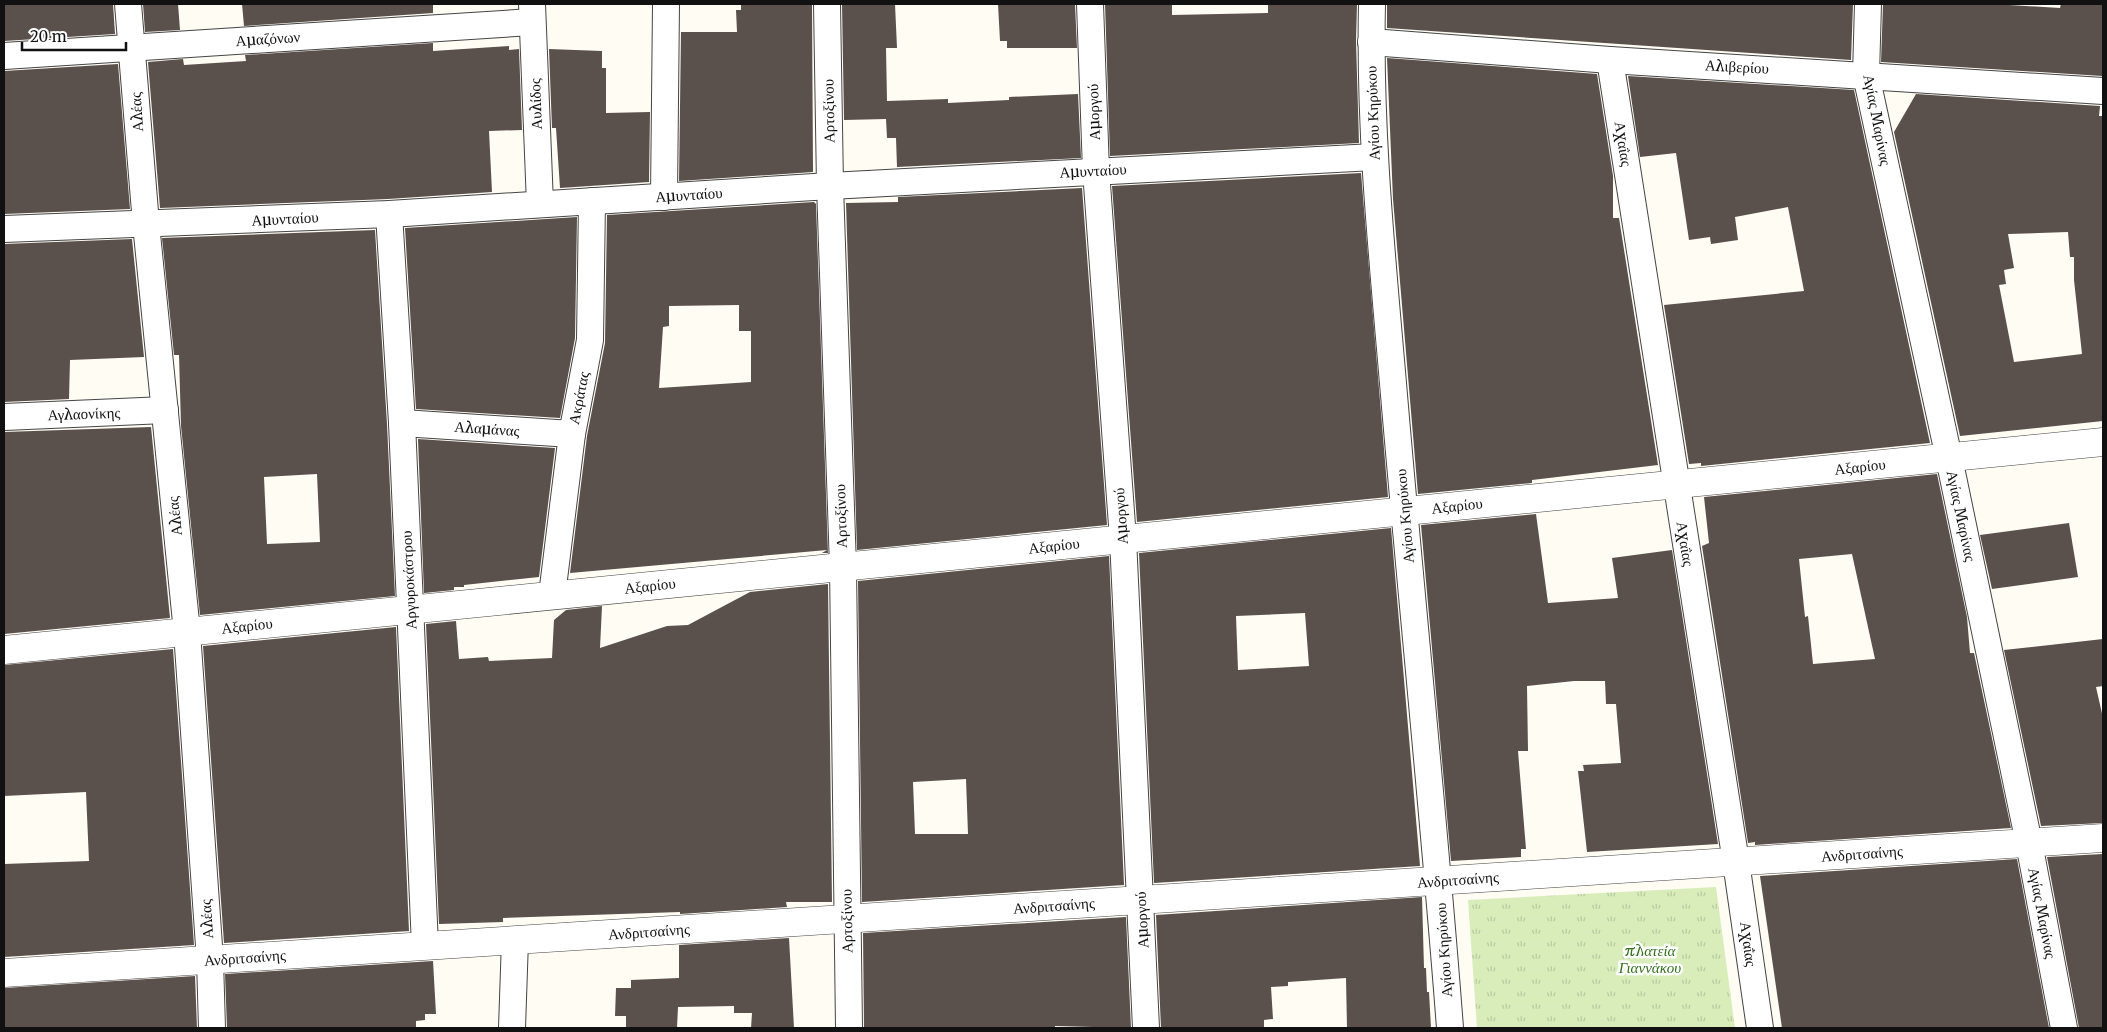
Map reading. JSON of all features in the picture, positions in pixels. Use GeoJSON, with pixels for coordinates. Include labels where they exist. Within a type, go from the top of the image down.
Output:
{"type":"FeatureCollection","features":[{"type":"Feature","properties":{"kind":"street","name":"Αλέας"},"geometry":{"type":"LineString","coordinates":[[128,4],[146,224],[187,632],[210,960],[212,1028]]}},
{"type":"Feature","properties":{"kind":"street"},"geometry":{"type":"LineString","coordinates":[[664,196],[666,4]]}},
{"type":"Feature","properties":{"kind":"street","name":"Αρτοξίνου"},"geometry":{"type":"LineString","coordinates":[[827,4],[830,186],[843,567],[849,1028]]}},
{"type":"Feature","properties":{"kind":"street","name":"Αμοργού"},"geometry":{"type":"LineString","coordinates":[[1090,4],[1096,170],[1123,539],[1146,1028]]}},
{"type":"Feature","properties":{"kind":"street","name":"Αγίου Κηρύκου"},"geometry":{"type":"LineString","coordinates":[[1372,4],[1374,157],[1404,512],[1439,882],[1450,1028]]}},
{"type":"Feature","properties":{"kind":"street","name":"Αγίας Μαρίνας"},"geometry":{"type":"LineString","coordinates":[[1868,4],[1866,75],[1950,458],[2029,843],[2064,1028]]}},
{"type":"Feature","properties":{"kind":"street","name":"Αμαζόνων"},"geometry":{"type":"LineString","coordinates":[[4,56],[132,48],[532,13]]}},
{"type":"Feature","properties":{"kind":"street","name":"Αυλίδος"},"geometry":{"type":"LineString","coordinates":[[532,13],[540,204]]}},
{"type":"Feature","properties":{"kind":"street","name":"Αλιβερίου"},"geometry":{"type":"LineString","coordinates":[[1371,42],[1610,60],[2103,91]]}},
{"type":"Feature","properties":{"kind":"street","name":"Αχαΐας"},"geometry":{"type":"LineString","coordinates":[[1610,60],[1736,862],[1760,1028]]}},
{"type":"Feature","properties":{"kind":"street","name":"Αμυνταίου"},"geometry":{"type":"LineString","coordinates":[[4,229],[389,214],[1096,170],[1374,157]]}},
{"type":"Feature","properties":{"kind":"street","name":"Ακράτας"},"geometry":{"type":"LineString","coordinates":[[552,595],[572,434],[590,340],[592,200]]}},
{"type":"Feature","properties":{"kind":"street","name":"Αργυροκάστρου"},"geometry":{"type":"LineString","coordinates":[[389,214],[402,423],[425,946]]}},
{"type":"Feature","properties":{"kind":"street","name":"Αγλαονίκης"},"geometry":{"type":"LineString","coordinates":[[4,417],[165,410]]}},
{"type":"Feature","properties":{"kind":"street","name":"Αλαμάνας"},"geometry":{"type":"LineString","coordinates":[[402,423],[572,434]]}},
{"type":"Feature","properties":{"kind":"street","name":"Αξαρίου"},"geometry":{"type":"LineString","coordinates":[[4,650],[2103,442]]}},
{"type":"Feature","properties":{"kind":"street","name":"Ανδριτσαίνης"},"geometry":{"type":"LineString","coordinates":[[4,973],[2103,838]]}},
{"type":"Feature","properties":{"kind":"street"},"geometry":{"type":"LineString","coordinates":[[512,1028],[514,940]]}},
{"type":"Feature","properties":{"kind":"green space","name":"πλατεία Γιαννάκου"},"geometry":{"type":"Polygon","coordinates":[[[1716,887],[1735,1028],[1477,1028],[1468,900],[1716,887]]]}},
{"type":"Feature","properties":{"kind":"building"},"geometry":{"type":"Polygon","coordinates":[[[4,4],[113,4],[115,34],[4,41],[4,4]]]}},
{"type":"Feature","properties":{"kind":"building"},"geometry":{"type":"Polygon","coordinates":[[[143,4],[178,4],[180,30],[145,32],[143,4]]]}},
{"type":"Feature","properties":{"kind":"building"},"geometry":{"type":"Polygon","coordinates":[[[242,4],[433,4],[433,13],[244,26],[242,4]]]}},
{"type":"Feature","properties":{"kind":"building"},"geometry":{"type":"Polygon","coordinates":[[[741,4],[812,4],[813,172],[679,181],[681,32],[737,32],[736,10],[741,10],[741,4]]]}},
{"type":"Feature","properties":{"kind":"building"},"geometry":{"type":"Polygon","coordinates":[[[842,4],[895,4],[897,48],[886,48],[887,101],[948,99],[948,103],[1009,100],[1009,97],[1078,94],[1081,158],[897,167],[896,138],[887,138],[886,119],[844,120],[842,4]]]}},
{"type":"Feature","properties":{"kind":"building"},"geometry":{"type":"Polygon","coordinates":[[[998,4],[1075,4],[1077,48],[1007,48],[1007,41],[1000,41],[998,4]]]}},
{"type":"Feature","properties":{"kind":"building"},"geometry":{"type":"Polygon","coordinates":[[[1105,4],[1172,4],[1172,15],[1268,13],[1268,4],[1357,4],[1356,41],[1359,143],[1110,156],[1105,4]]]}},
{"type":"Feature","properties":{"kind":"building"},"geometry":{"type":"Polygon","coordinates":[[[1387,4],[1853,4],[1851,60],[1387,28],[1387,4]]]}},
{"type":"Feature","properties":{"kind":"building"},"geometry":{"type":"Polygon","coordinates":[[[1883,4],[1993,4],[2060,8],[2061,4],[2103,4],[2102,76],[1881,62],[1883,4]]]}},
{"type":"Feature","properties":{"kind":"building"},"geometry":{"type":"Polygon","coordinates":[[[433,43],[433,51],[509,46],[509,50],[519,49],[522,130],[489,131],[492,192],[388,199],[160,208],[148,62],[183,59],[184,65],[246,61],[245,55],[433,43]]]}},
{"type":"Feature","properties":{"kind":"building"},"geometry":{"type":"Polygon","coordinates":[[[549,49],[602,51],[602,68],[606,68],[606,113],[650,112],[649,182],[560,188],[556,128],[552,128],[549,49]]]}},
{"type":"Feature","properties":{"kind":"building"},"geometry":{"type":"Polygon","coordinates":[[[1387,58],[1597,74],[1613,176],[1613,218],[1619,218],[1658,465],[1532,480],[1532,483],[1418,494],[1393,199],[1387,58]]]}},
{"type":"Feature","properties":{"kind":"building"},"geometry":{"type":"Polygon","coordinates":[[[118,64],[130,209],[4,214],[4,71],[118,64]]]}},
{"type":"Feature","properties":{"kind":"building"},"geometry":{"type":"Polygon","coordinates":[[[1628,76],[1854,90],[1930,443],[1701,466],[1701,463],[1689,464],[1664,305],[1804,291],[1788,207],[1735,217],[1738,240],[1711,244],[1710,237],[1689,240],[1676,153],[1640,157],[1628,76]]]}},
{"type":"Feature","properties":{"kind":"building"},"geometry":{"type":"Polygon","coordinates":[[[1916,94],[2100,106],[2099,116],[2103,116],[2103,421],[1960,436],[1894,132],[1916,94]],[[2068,232],[2008,234],[2014,268],[2004,270],[2006,284],[1999,285],[2014,362],[2082,354],[2074,280],[2074,257],[2070,257],[2068,232]]]}},
{"type":"Feature","properties":{"kind":"building"},"geometry":{"type":"Polygon","coordinates":[[[1361,173],[1388,497],[1137,522],[1112,186],[1361,173]]]}},
{"type":"Feature","properties":{"kind":"building"},"geometry":{"type":"Polygon","coordinates":[[[1082,188],[1107,525],[857,550],[846,203],[898,202],[898,197],[1082,188]]]}},
{"type":"Feature","properties":{"kind":"building"},"geometry":{"type":"Polygon","coordinates":[[[814,202],[816,204],[828,553],[822,553],[827,550],[570,573],[587,436],[605,343],[607,215],[814,202]],[[739,305],[669,306],[669,326],[663,327],[659,388],[751,382],[751,331],[739,331],[739,305]]]}},
{"type":"Feature","properties":{"kind":"building"},"geometry":{"type":"Polygon","coordinates":[[[577,217],[575,338],[560,418],[416,409],[405,228],[577,217]]]}},
{"type":"Feature","properties":{"kind":"building"},"geometry":{"type":"Polygon","coordinates":[[[375,230],[395,596],[200,615],[181,426],[179,355],[174,355],[162,238],[375,230]],[[317,474],[264,477],[267,544],[320,542],[317,474]]]}},
{"type":"Feature","properties":{"kind":"building"},"geometry":{"type":"Polygon","coordinates":[[[132,239],[144,357],[70,360],[69,399],[4,402],[4,244],[132,239]]]}},
{"type":"Feature","properties":{"kind":"building"},"geometry":{"type":"Polygon","coordinates":[[[151,427],[170,618],[4,634],[4,432],[151,427]]]}},
{"type":"Feature","properties":{"kind":"building"},"geometry":{"type":"Polygon","coordinates":[[[418,439],[555,448],[539,577],[464,585],[464,587],[454,587],[454,590],[424,593],[418,439]]]}},
{"type":"Feature","properties":{"kind":"building"},"geometry":{"type":"Polygon","coordinates":[[[1937,474],[1967,617],[1970,653],[1974,653],[2011,828],[1755,845],[1755,842],[1748,843],[1702,546],[1709,543],[1704,497],[1937,474]],[[1852,554],[1799,559],[1805,617],[1808,616],[1813,664],[1875,659],[1852,554]]]}},
{"type":"Feature","properties":{"kind":"building"},"geometry":{"type":"Polygon","coordinates":[[[1536,514],[1548,603],[1618,598],[1612,558],[1672,550],[1718,844],[1587,852],[1578,771],[1584,771],[1583,765],[1621,763],[1616,704],[1606,704],[1605,681],[1574,681],[1527,686],[1528,751],[1518,751],[1526,849],[1521,849],[1521,857],[1451,861],[1421,525],[1536,514]]]}},
{"type":"Feature","properties":{"kind":"building"},"geometry":{"type":"Polygon","coordinates":[[[2069,523],[2078,577],[1992,589],[1980,535],[2069,523]]]}},
{"type":"Feature","properties":{"kind":"building"},"geometry":{"type":"Polygon","coordinates":[[[1391,528],[1420,866],[1154,883],[1139,553],[1391,528]],[[1305,613],[1236,616],[1238,670],[1309,666],[1305,613]]]}},
{"type":"Feature","properties":{"kind":"building"},"geometry":{"type":"Polygon","coordinates":[[[1109,556],[1124,885],[862,902],[858,581],[1109,556]],[[966,779],[913,782],[915,834],[968,834],[966,779]]]}},
{"type":"Feature","properties":{"kind":"building"},"geometry":{"type":"Polygon","coordinates":[[[828,584],[832,902],[786,902],[787,907],[680,914],[680,912],[503,918],[503,922],[439,924],[426,624],[456,621],[459,659],[488,657],[489,661],[552,658],[554,620],[566,610],[602,606],[600,648],[667,626],[688,625],[750,592],[828,584]]]}},
{"type":"Feature","properties":{"kind":"building"},"geometry":{"type":"Polygon","coordinates":[[[396,627],[409,931],[224,943],[203,646],[396,627]]]}},
{"type":"Feature","properties":{"kind":"building"},"geometry":{"type":"Polygon","coordinates":[[[2103,639],[2103,686],[2096,687],[2103,718],[2103,823],[2041,826],[2004,650],[2103,639]]]}},
{"type":"Feature","properties":{"kind":"building"},"geometry":{"type":"Polygon","coordinates":[[[173,649],[194,945],[4,957],[4,864],[89,861],[86,792],[4,796],[4,665],[173,649]]]}},
{"type":"Feature","properties":{"kind":"building"},"geometry":{"type":"Polygon","coordinates":[[[2103,854],[2103,1028],[2079,1028],[2047,857],[2103,854]]]}},
{"type":"Feature","properties":{"kind":"building"},"geometry":{"type":"Polygon","coordinates":[[[2017,859],[2049,1028],[1782,1028],[1760,876],[2017,859]]]}},
{"type":"Feature","properties":{"kind":"building"},"geometry":{"type":"Polygon","coordinates":[[[1422,897],[1424,968],[1426,968],[1427,992],[1429,992],[1431,1028],[1347,1028],[1346,978],[1288,982],[1288,986],[1271,987],[1273,1019],[1264,1020],[1264,1028],[1161,1028],[1156,915],[1422,897]]]}},
{"type":"Feature","properties":{"kind":"building"},"geometry":{"type":"Polygon","coordinates":[[[1126,917],[1131,1028],[1055,1026],[1055,1028],[864,1028],[863,933],[1126,917]]]}},
{"type":"Feature","properties":{"kind":"building"},"geometry":{"type":"Polygon","coordinates":[[[789,938],[794,1028],[751,1028],[752,1013],[734,1013],[734,1006],[678,1007],[677,1028],[626,1028],[626,1016],[615,1016],[616,988],[631,988],[631,980],[679,978],[679,945],[789,938]]]}},
{"type":"Feature","properties":{"kind":"building"},"geometry":{"type":"Polygon","coordinates":[[[433,961],[436,1014],[425,1014],[425,1020],[416,1021],[416,1028],[227,1028],[225,974],[433,961]]]}},
{"type":"Feature","properties":{"kind":"building"},"geometry":{"type":"Polygon","coordinates":[[[195,976],[197,1028],[4,1028],[4,988],[195,976]]]}}]}
